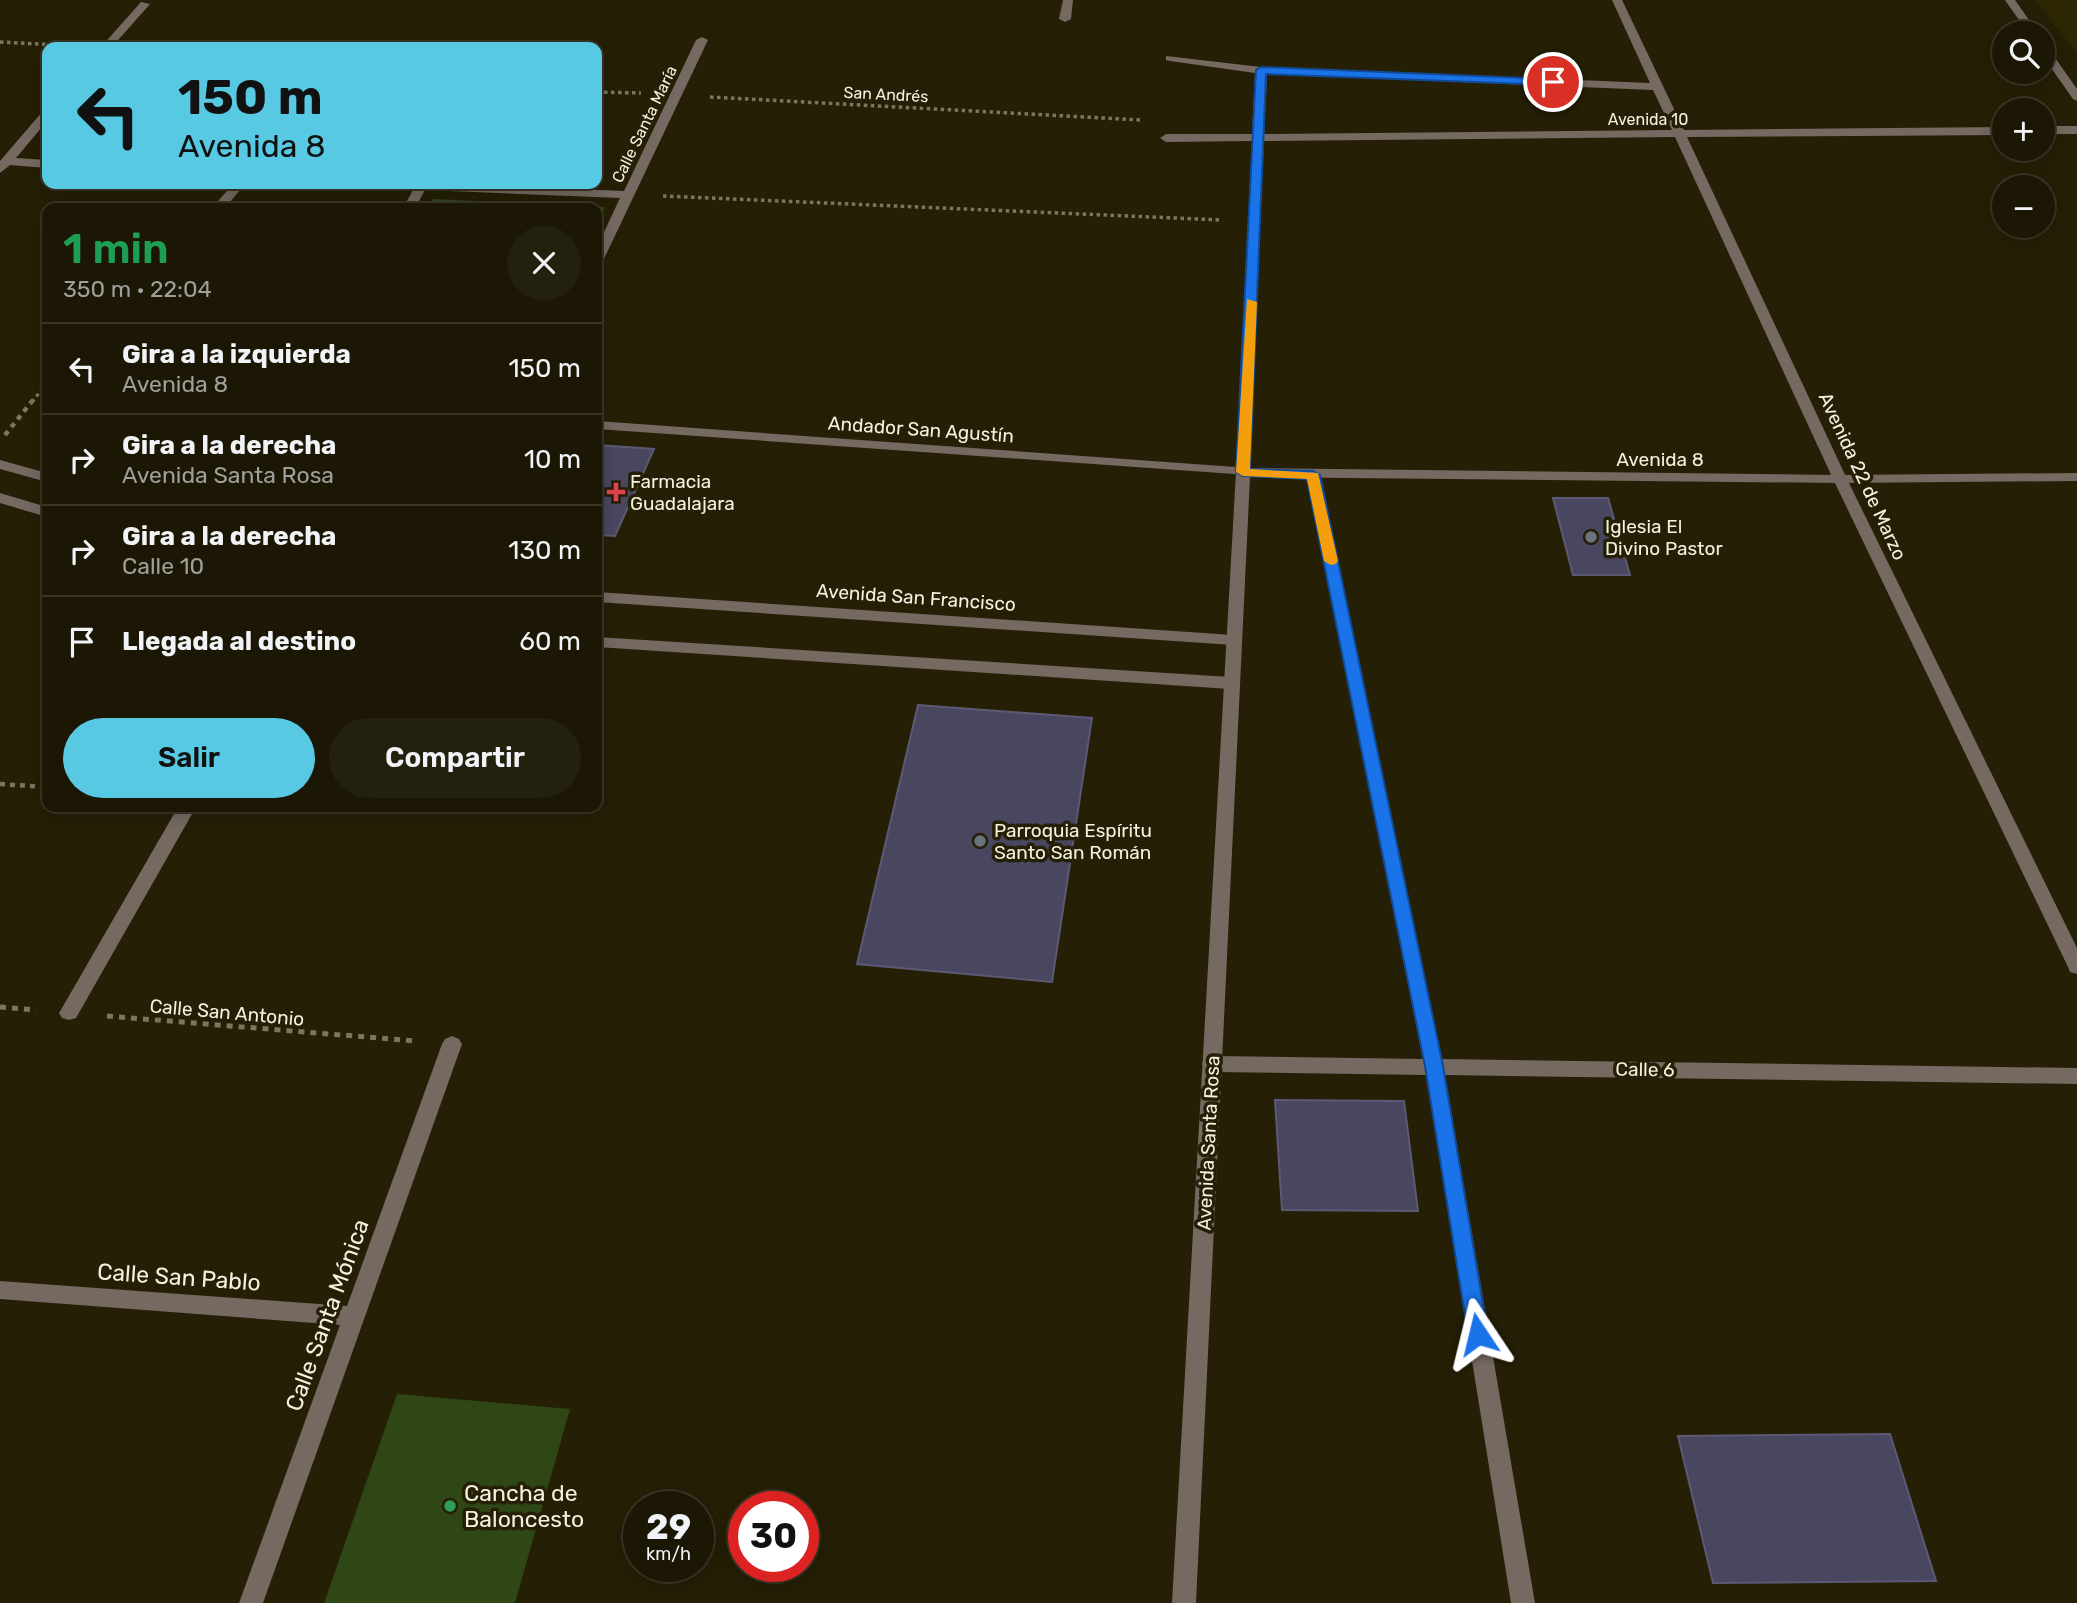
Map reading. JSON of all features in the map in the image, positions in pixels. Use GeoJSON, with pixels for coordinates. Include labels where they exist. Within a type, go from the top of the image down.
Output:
{"type":"FeatureCollection","features":[{"type":"Feature","properties":{"kind":"street"},"geometry":{"type":"LineString","coordinates":[[1065,19],[1068,0]]}},
{"type":"Feature","properties":{"kind":"street","name":"Avenida 22 de Marzo"},"geometry":{"type":"LineString","coordinates":[[1617,0],[1840,480],[2077,967]]}},
{"type":"Feature","properties":{"kind":"street"},"geometry":{"type":"LineString","coordinates":[[2010,0],[2025,21]]}},
{"type":"Feature","properties":{"kind":"street"},"geometry":{"type":"LineString","coordinates":[[111,42],[145,4]]}},
{"type":"Feature","properties":{"kind":"street","name":"Calle Santa María"},"geometry":{"type":"LineString","coordinates":[[602,249],[702,40]]}},
{"type":"Feature","properties":{"kind":"street"},"geometry":{"type":"LineString","coordinates":[[1170,58],[1261,70],[1659,87]]}},
{"type":"Feature","properties":{"kind":"street"},"geometry":{"type":"LineString","coordinates":[[2055,66],[2077,97]]}},
{"type":"Feature","properties":{"kind":"street"},"geometry":{"type":"LineString","coordinates":[[1243,472],[1261,70]]}},
{"type":"Feature","properties":{"kind":"street"},"geometry":{"type":"LineString","coordinates":[[4,165],[42,120]]}},
{"type":"Feature","properties":{"kind":"street"},"geometry":{"type":"LineString","coordinates":[[2055,130],[2077,130]]}},
{"type":"Feature","properties":{"kind":"street","name":"Avenida 10"},"geometry":{"type":"LineString","coordinates":[[1166,138],[1259,135],[1681,135],[1992,131]]}},
{"type":"Feature","properties":{"kind":"street"},"geometry":{"type":"LineString","coordinates":[[0,145],[20,146]]}},
{"type":"Feature","properties":{"kind":"street"},"geometry":{"type":"LineString","coordinates":[[4,165],[42,164]]}},
{"type":"Feature","properties":{"kind":"street"},"geometry":{"type":"LineString","coordinates":[[222,203],[235,189]]}},
{"type":"Feature","properties":{"kind":"street"},"geometry":{"type":"LineString","coordinates":[[472,189],[627,195]]}},
{"type":"Feature","properties":{"kind":"street","name":"Andador San Agustín"},"geometry":{"type":"LineString","coordinates":[[602,425],[1243,472]]}},
{"type":"Feature","properties":{"kind":"street"},"geometry":{"type":"LineString","coordinates":[[0,464],[42,477]]}},
{"type":"Feature","properties":{"kind":"street","name":"Avenida 8"},"geometry":{"type":"LineString","coordinates":[[1243,472],[1840,480],[2077,477]]}},
{"type":"Feature","properties":{"kind":"street","name":"Avenida Santa Rosa"},"geometry":{"type":"LineString","coordinates":[[1184,1603],[1243,472]]}},
{"type":"Feature","properties":{"kind":"street"},"geometry":{"type":"LineString","coordinates":[[1313,475],[1434,1066],[1523,1603]]}},
{"type":"Feature","properties":{"kind":"street"},"geometry":{"type":"LineString","coordinates":[[0,498],[42,511]]}},
{"type":"Feature","properties":{"kind":"street","name":"Avenida San Francisco"},"geometry":{"type":"LineString","coordinates":[[602,597],[1233,640]]}},
{"type":"Feature","properties":{"kind":"street"},"geometry":{"type":"LineString","coordinates":[[602,642],[1230,683]]}},
{"type":"Feature","properties":{"kind":"street"},"geometry":{"type":"LineString","coordinates":[[69,1013],[184,812]]}},
{"type":"Feature","properties":{"kind":"street","name":"Calle Santa Mónica"},"geometry":{"type":"LineString","coordinates":[[251,1603],[452,1044]]}},
{"type":"Feature","properties":{"kind":"street","name":"Calle 6"},"geometry":{"type":"LineString","coordinates":[[1212,1064],[2077,1076]]}},
{"type":"Feature","properties":{"kind":"street","name":"Calle San Pablo"},"geometry":{"type":"LineString","coordinates":[[0,1290],[354,1316]]}},
{"type":"Feature","properties":{"kind":"path"},"geometry":{"type":"LineString","coordinates":[[0,42],[42,44]]}},
{"type":"Feature","properties":{"kind":"path","name":"San Andrés"},"geometry":{"type":"LineString","coordinates":[[602,92],[1148,120],[1166,138]]}},
{"type":"Feature","properties":{"kind":"path"},"geometry":{"type":"LineString","coordinates":[[627,195],[1255,222]]}},
{"type":"Feature","properties":{"kind":"path"},"geometry":{"type":"LineString","coordinates":[[0,441],[42,389]]}},
{"type":"Feature","properties":{"kind":"path"},"geometry":{"type":"LineString","coordinates":[[0,784],[42,787]]}},
{"type":"Feature","properties":{"kind":"path","name":"Calle San Antonio"},"geometry":{"type":"LineString","coordinates":[[0,1007],[452,1044]]}},
{"type":"Feature","properties":{"kind":"shaded area"},"geometry":{"type":"Polygon","coordinates":[[[2036,0],[2077,0],[2077,54],[2055,25],[2055,21],[2052,21],[2036,0]]]}},
{"type":"Feature","properties":{"kind":"green space"},"geometry":{"type":"Polygon","coordinates":[[[433,199],[519,203],[431,203],[433,199]]]}},
{"type":"Feature","properties":{"kind":"green space","name":"Cancha de Baloncesto"},"geometry":{"type":"Polygon","coordinates":[[[397,1394],[570,1409],[515,1603],[324,1603],[397,1394]]]}},
{"type":"Feature","properties":{"kind":"building","name":"Farmacia Guadalajara"},"geometry":{"type":"Polygon","coordinates":[[[602,445],[654,449],[615,536],[602,535],[602,445]]]}},
{"type":"Feature","properties":{"kind":"building","name":"Iglesia El Divino Pastor"},"geometry":{"type":"Polygon","coordinates":[[[1553,498],[1608,498],[1630,575],[1573,575],[1553,498]]]}},
{"type":"Feature","properties":{"kind":"building","name":"Parroquia Espíritu Santo San Román"},"geometry":{"type":"Polygon","coordinates":[[[918,705],[1092,718],[1052,982],[857,964],[918,705]]]}},
{"type":"Feature","properties":{"kind":"building"},"geometry":{"type":"Polygon","coordinates":[[[1275,1100],[1404,1101],[1418,1211],[1282,1210],[1275,1100]]]}},
{"type":"Feature","properties":{"kind":"building"},"geometry":{"type":"Polygon","coordinates":[[[1890,1434],[1936,1581],[1713,1583],[1678,1436],[1890,1434]]]}},
{"type":"Feature","properties":{"kind":"slow traffic"},"geometry":{"type":"LineString","coordinates":[[1251,302],[1243,472],[1313,475],[1331,561]]}},
{"type":"Feature","properties":{"kind":"place","name":"Farmacia Guadalajara"},"geometry":{"type":"Point","coordinates":[616,492]}},
{"type":"Feature","properties":{"kind":"place","name":"Iglesia El Divino Pastor"},"geometry":{"type":"Point","coordinates":[1591,537]}},
{"type":"Feature","properties":{"kind":"place","name":"Parroquia Espíritu Santo San Román"},"geometry":{"type":"Point","coordinates":[980,841]}},
{"type":"Feature","properties":{"kind":"place","name":"Cancha de Baloncesto"},"geometry":{"type":"Point","coordinates":[450,1506]}},
{"type":"Feature","properties":{"kind":"route"},"geometry":{"type":"LineString","coordinates":[[1478,1334],[1434,1066],[1313,475],[1243,472],[1261,70],[1553,82]]}}]}
